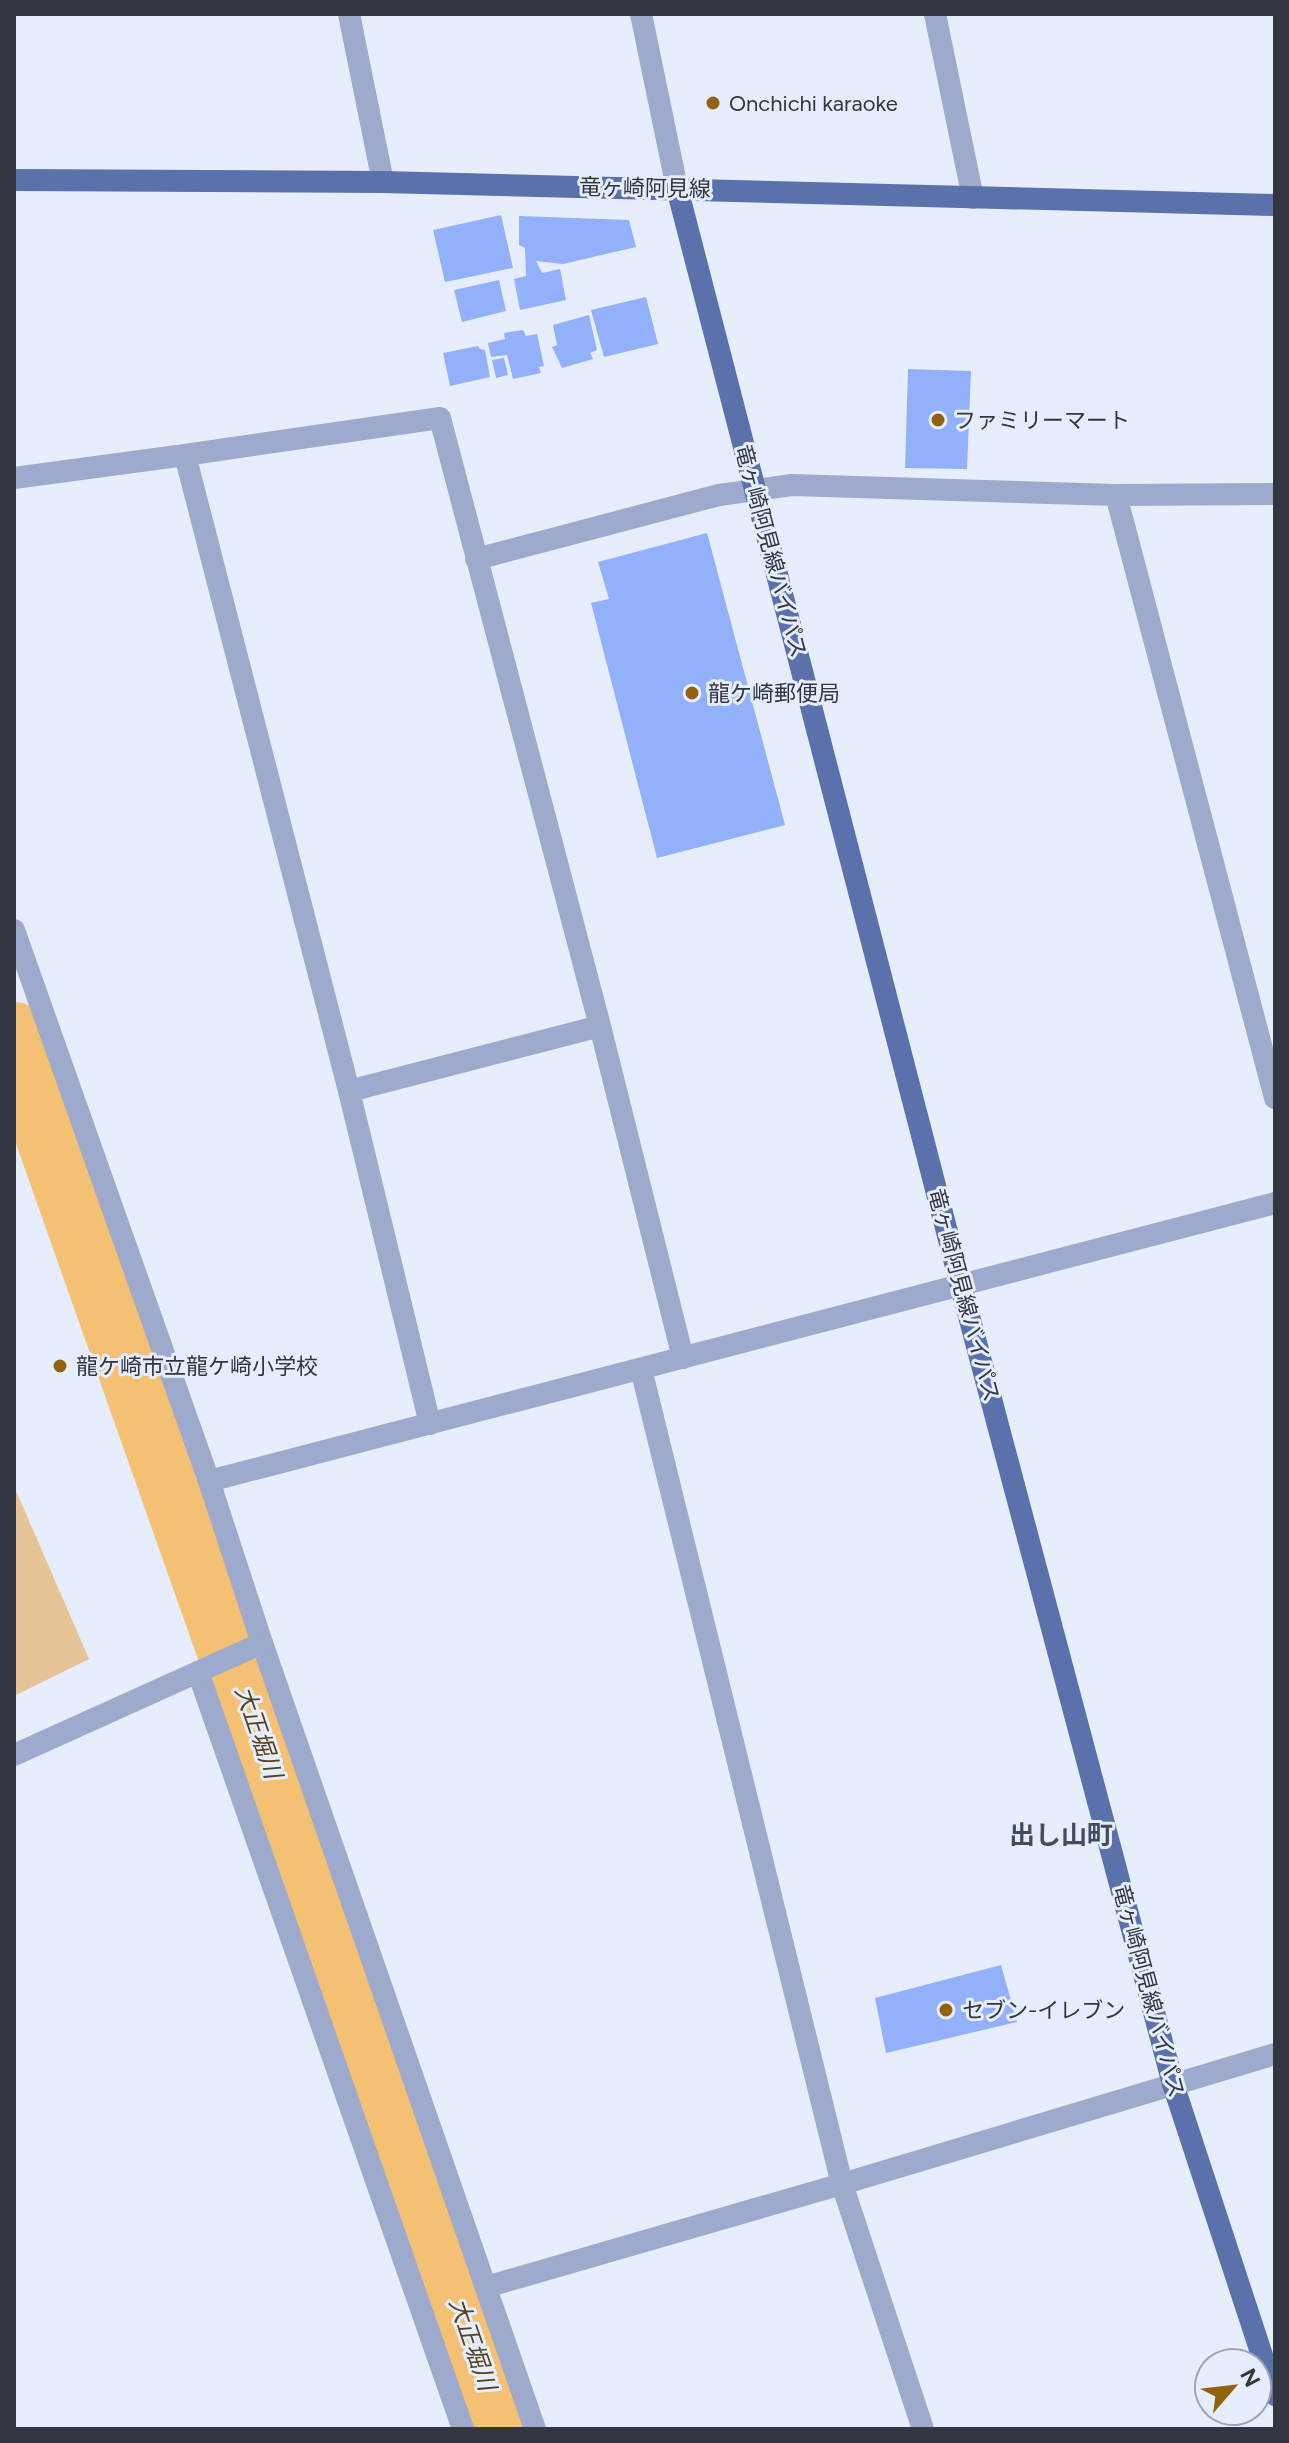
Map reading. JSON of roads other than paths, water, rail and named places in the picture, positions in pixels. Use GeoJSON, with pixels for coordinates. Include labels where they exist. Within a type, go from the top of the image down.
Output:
{"type":"FeatureCollection","features":[{"type":"Feature","properties":{"kind":"main road","name":"竜ヶ崎阿見線"},"geometry":{"type":"LineString","coordinates":[[14,180],[383,182],[1275,205]]}},
{"type":"Feature","properties":{"kind":"main road","name":"竜ヶ崎阿見線バイパス"},"geometry":{"type":"LineString","coordinates":[[677,188],[961,1286],[1173,2084],[1275,2395]]}},
{"type":"Feature","properties":{"kind":"street"},"geometry":{"type":"LineString","coordinates":[[349,14],[383,182]]}},
{"type":"Feature","properties":{"kind":"street"},"geometry":{"type":"LineString","coordinates":[[641,14],[677,188]]}},
{"type":"Feature","properties":{"kind":"street"},"geometry":{"type":"LineString","coordinates":[[935,14],[973,198]]}},
{"type":"Feature","properties":{"kind":"street"},"geometry":{"type":"LineString","coordinates":[[14,478],[440,418],[600,1026],[683,1358]]}},
{"type":"Feature","properties":{"kind":"street"},"geometry":{"type":"LineString","coordinates":[[185,455],[349,1091],[430,1424]]}},
{"type":"Feature","properties":{"kind":"street"},"geometry":{"type":"LineString","coordinates":[[476,559],[719,495],[792,485],[1116,495],[1275,494]]}},
{"type":"Feature","properties":{"kind":"street"},"geometry":{"type":"LineString","coordinates":[[1116,495],[1275,1098]]}},
{"type":"Feature","properties":{"kind":"street"},"geometry":{"type":"LineString","coordinates":[[14,930],[209,1481],[262,1643],[535,2429]]}},
{"type":"Feature","properties":{"kind":"street"},"geometry":{"type":"LineString","coordinates":[[349,1091],[600,1026]]}},
{"type":"Feature","properties":{"kind":"street"},"geometry":{"type":"LineString","coordinates":[[209,1481],[1275,1203]]}},
{"type":"Feature","properties":{"kind":"street"},"geometry":{"type":"LineString","coordinates":[[641,1369],[842,2184],[923,2429]]}},
{"type":"Feature","properties":{"kind":"street"},"geometry":{"type":"LineString","coordinates":[[14,1755],[262,1643]]}},
{"type":"Feature","properties":{"kind":"street"},"geometry":{"type":"LineString","coordinates":[[198,1672],[463,2429]]}},
{"type":"Feature","properties":{"kind":"street"},"geometry":{"type":"LineString","coordinates":[[486,2287],[1275,2054]]}},
{"type":"Feature","properties":{"kind":"waterway","name":"大正堀川"},"geometry":{"type":"LineString","coordinates":[[14,1036],[503,2429]]}},
{"type":"Feature","properties":{"kind":"place","name":"Onchichi karaoke"},"geometry":{"type":"Point","coordinates":[713,103]}},
{"type":"Feature","properties":{"kind":"place","name":"ファミリーマート"},"geometry":{"type":"Point","coordinates":[938,420]}},
{"type":"Feature","properties":{"kind":"place","name":"龍ケ崎郵便局"},"geometry":{"type":"Point","coordinates":[692,693]}},
{"type":"Feature","properties":{"kind":"place","name":"龍ケ崎市立龍ケ崎小学校"},"geometry":{"type":"Point","coordinates":[60,1366]}},
{"type":"Feature","properties":{"kind":"place","name":"セブン-イレブン"},"geometry":{"type":"Point","coordinates":[946,2010]}},
{"type":"Feature","properties":{"kind":"district","name":"出し山町"},"geometry":{"type":"Point","coordinates":[1061,1835]}}]}
